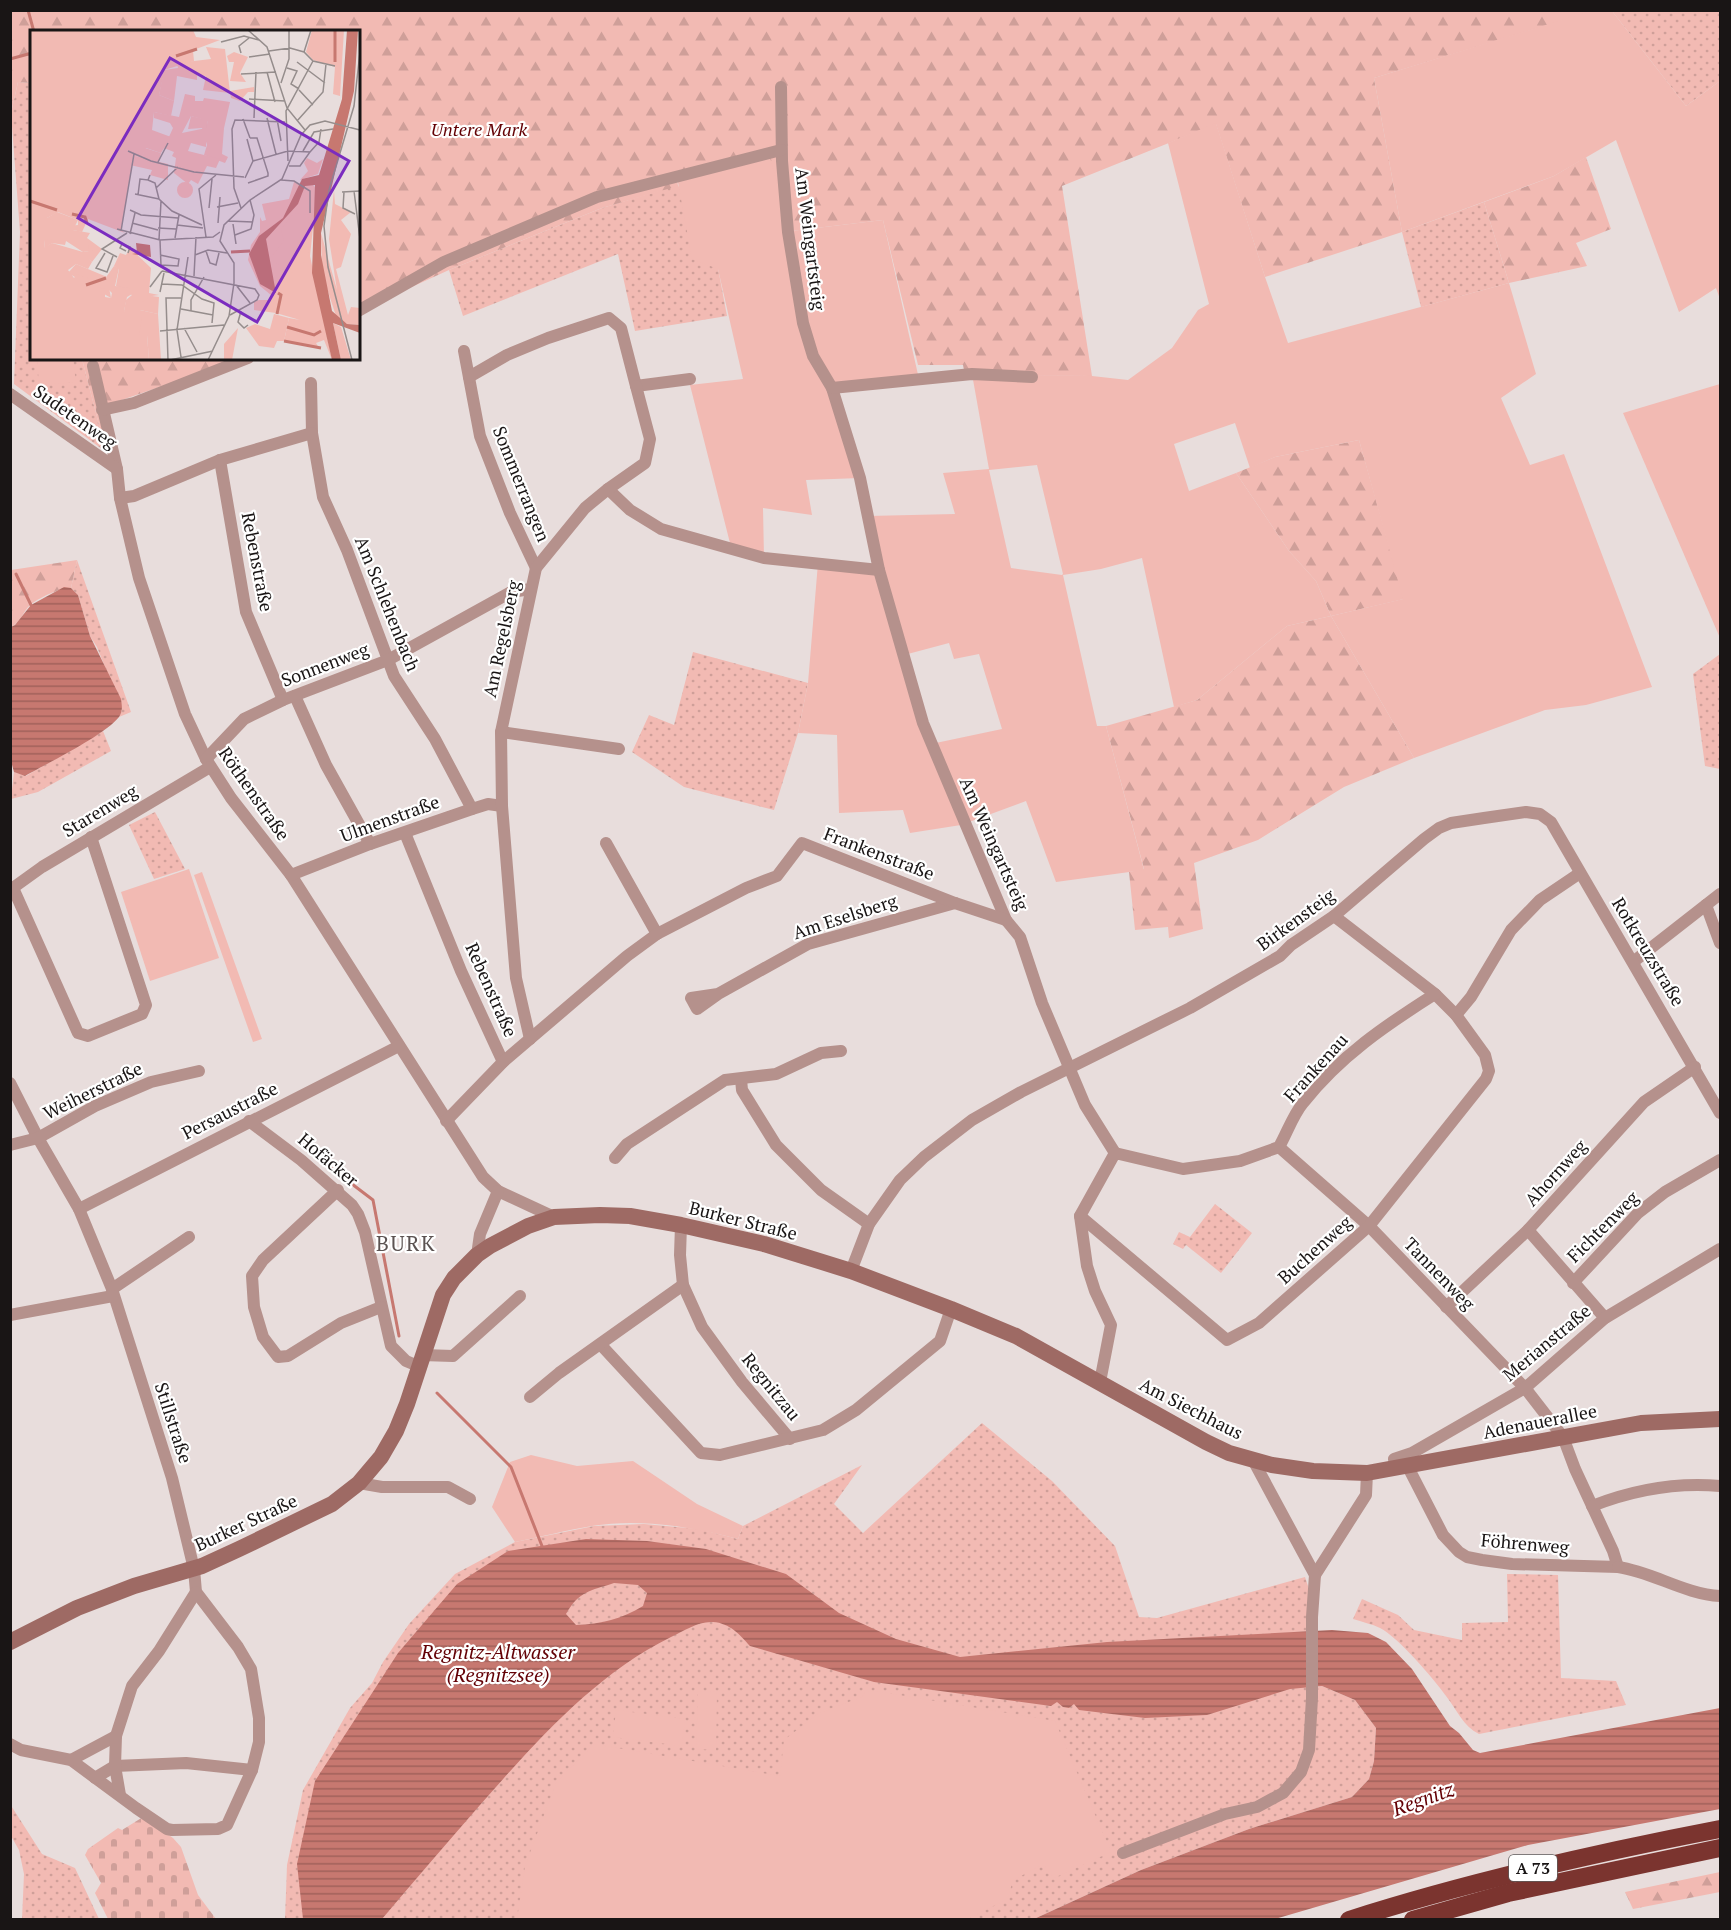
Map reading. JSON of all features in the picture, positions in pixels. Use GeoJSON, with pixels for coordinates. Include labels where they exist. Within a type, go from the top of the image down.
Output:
{"type":"FeatureCollection","features":[{"type":"Feature","properties":{"kind":"highway","name":"A 73"},"geometry":{"type":"LineString","coordinates":[[1349,1920],[1402,1902],[1504,1875],[1720,1829]]}},
{"type":"Feature","properties":{"kind":"highway","name":"A 73"},"geometry":{"type":"LineString","coordinates":[[1413,1920],[1508,1893],[1720,1848]]}},
{"type":"Feature","properties":{"kind":"main road","name":"Burker Straße"},"geometry":{"type":"LineString","coordinates":[[10,1642],[77,1608],[134,1586],[194,1569],[268,1536],[332,1504],[359,1483],[381,1457],[396,1431],[443,1295],[454,1278],[477,1255],[528,1226],[554,1217],[630,1216],[764,1244],[851,1271],[951,1309],[1016,1336],[1100,1382]]}},
{"type":"Feature","properties":{"kind":"main road","name":"Am Siechhaus"},"geometry":{"type":"LineString","coordinates":[[1100,1382],[1206,1442],[1253,1460],[1312,1472],[1367,1473]]}},
{"type":"Feature","properties":{"kind":"main road","name":"Adenauerallee"},"geometry":{"type":"LineString","coordinates":[[1367,1473],[1401,1463],[1641,1423],[1720,1419]]}},
{"type":"Feature","properties":{"kind":"street","name":"Am Weingartsteig"},"geometry":{"type":"LineString","coordinates":[[781,87],[782,150],[788,232],[802,323],[813,356],[832,388],[860,478],[879,570],[927,734],[1006,920],[1020,937],[1042,1003],[1085,1105],[1115,1153]]}},
{"type":"Feature","properties":{"kind":"street"},"geometry":{"type":"LineString","coordinates":[[360,310],[444,262],[597,197],[782,150]]}},
{"type":"Feature","properties":{"kind":"street"},"geometry":{"type":"LineString","coordinates":[[470,377],[507,355],[548,338],[609,318],[621,328],[636,386],[690,379]]}},
{"type":"Feature","properties":{"kind":"street","name":"Sommerrangen"},"geometry":{"type":"LineString","coordinates":[[464,351],[480,436],[510,513],[536,568]]}},
{"type":"Feature","properties":{"kind":"street"},"geometry":{"type":"LineString","coordinates":[[102,410],[134,403],[243,360]]}},
{"type":"Feature","properties":{"kind":"street","name":"Röthenstraße"},"geometry":{"type":"LineString","coordinates":[[93,366],[139,578],[185,714],[208,763],[231,798],[291,875],[483,1177],[498,1191],[554,1217]]}},
{"type":"Feature","properties":{"kind":"street"},"geometry":{"type":"LineString","coordinates":[[832,388],[972,374],[1032,378]]}},
{"type":"Feature","properties":{"kind":"street","name":"Am Schlehenbach"},"geometry":{"type":"LineString","coordinates":[[311,383],[312,433],[322,497],[347,550],[393,676],[435,738],[472,809]]}},
{"type":"Feature","properties":{"kind":"street","name":"Am Regelsberg"},"geometry":{"type":"LineString","coordinates":[[530,1039],[516,978],[502,806],[501,732],[536,568],[585,508],[645,463],[650,439],[636,386]]}},
{"type":"Feature","properties":{"kind":"street","name":"Sudetenweg"},"geometry":{"type":"LineString","coordinates":[[11,398],[117,469]]}},
{"type":"Feature","properties":{"kind":"street"},"geometry":{"type":"LineString","coordinates":[[120,498],[134,496],[220,460],[312,433]]}},
{"type":"Feature","properties":{"kind":"street","name":"Rebenstraße"},"geometry":{"type":"LineString","coordinates":[[220,460],[246,612],[289,698],[370,844]]}},
{"type":"Feature","properties":{"kind":"street"},"geometry":{"type":"LineString","coordinates":[[608,489],[630,510],[661,529],[764,558],[879,570]]}},
{"type":"Feature","properties":{"kind":"street","name":"Sonnenweg"},"geometry":{"type":"LineString","coordinates":[[208,763],[244,719],[289,698],[388,660],[511,592],[531,589]]}},
{"type":"Feature","properties":{"kind":"street"},"geometry":{"type":"LineString","coordinates":[[501,732],[619,749]]}},
{"type":"Feature","properties":{"kind":"street","name":"Starenweg"},"geometry":{"type":"LineString","coordinates":[[12,889],[42,867],[208,763]]}},
{"type":"Feature","properties":{"kind":"street","name":"Ulmenstraße"},"geometry":{"type":"LineString","coordinates":[[291,875],[370,844],[472,809],[488,804],[502,806]]}},
{"type":"Feature","properties":{"kind":"street","name":"Birkensteig"},"geometry":{"type":"LineString","coordinates":[[851,1271],[869,1224],[900,1180],[972,1120],[1021,1092],[1190,1008],[1280,956],[1291,945],[1334,916],[1439,828],[1451,823],[1526,812],[1539,814]]}},
{"type":"Feature","properties":{"kind":"street","name":"Rotkreuzstraße"},"geometry":{"type":"LineString","coordinates":[[1539,814],[1551,822],[1720,1113]]}},
{"type":"Feature","properties":{"kind":"street","name":"Rebenstraße"},"geometry":{"type":"LineString","coordinates":[[405,833],[461,971],[503,1062]]}},
{"type":"Feature","properties":{"kind":"street"},"geometry":{"type":"LineString","coordinates":[[12,889],[78,1033],[88,1036],[142,1014],[146,1005],[91,837]]}},
{"type":"Feature","properties":{"kind":"street"},"geometry":{"type":"LineString","coordinates":[[606,843],[657,934]]}},
{"type":"Feature","properties":{"kind":"street","name":"Frankenstraße"},"geometry":{"type":"LineString","coordinates":[[446,1121],[503,1062],[627,956],[657,934],[746,888],[777,876],[802,843],[955,903],[1006,920]]}},
{"type":"Feature","properties":{"kind":"street"},"geometry":{"type":"LineString","coordinates":[[1334,916],[1435,994],[1456,1016],[1471,997],[1511,930],[1540,900],[1580,873]]}},
{"type":"Feature","properties":{"kind":"street"},"geometry":{"type":"LineString","coordinates":[[1633,962],[1720,894]]}},
{"type":"Feature","properties":{"kind":"street","name":"Am Eselsberg"},"geometry":{"type":"LineString","coordinates":[[718,994],[808,944],[955,903]]}},
{"type":"Feature","properties":{"kind":"street"},"geometry":{"type":"LineString","coordinates":[[1706,905],[1720,943]]}},
{"type":"Feature","properties":{"kind":"street","name":"Frankenau"},"geometry":{"type":"LineString","coordinates":[[1279,1147],[1302,1104],[1345,1057],[1378,1030],[1435,994]]}},
{"type":"Feature","properties":{"kind":"street","name":"Buchenweg"},"geometry":{"type":"LineString","coordinates":[[1080,1216],[1227,1340],[1259,1323],[1369,1226],[1486,1079],[1489,1071],[1485,1054],[1456,1016]]}},
{"type":"Feature","properties":{"kind":"street","name":"Persaustraße"},"geometry":{"type":"LineString","coordinates":[[79,1209],[399,1046]]}},
{"type":"Feature","properties":{"kind":"street"},"geometry":{"type":"LineString","coordinates":[[615,1158],[627,1144],[725,1080],[776,1074],[821,1053],[841,1051]]}},
{"type":"Feature","properties":{"kind":"street","name":"Ahornweg"},"geometry":{"type":"LineString","coordinates":[[1446,1307],[1528,1230],[1644,1102],[1695,1067]]}},
{"type":"Feature","properties":{"kind":"street","name":"Weiherstraße"},"geometry":{"type":"LineString","coordinates":[[10,1145],[38,1138],[123,1093],[151,1082],[199,1071]]}},
{"type":"Feature","properties":{"kind":"street"},"geometry":{"type":"LineString","coordinates":[[741,1079],[742,1090],[776,1145],[821,1190],[869,1224]]}},
{"type":"Feature","properties":{"kind":"street","name":"Stillstraße"},"geometry":{"type":"LineString","coordinates":[[10,1083],[38,1138],[79,1209],[112,1293],[172,1478],[194,1569],[196,1592]]}},
{"type":"Feature","properties":{"kind":"street","name":"Hofäcker"},"geometry":{"type":"LineString","coordinates":[[249,1121],[338,1190],[352,1205],[361,1223],[391,1346],[406,1361],[420,1361]]}},
{"type":"Feature","properties":{"kind":"street"},"geometry":{"type":"LineString","coordinates":[[1100,1382],[1111,1324],[1095,1291],[1087,1266],[1080,1216],[1115,1153],[1183,1168],[1240,1161],[1279,1147]]}},
{"type":"Feature","properties":{"kind":"street","name":"Tannenweg"},"geometry":{"type":"LineString","coordinates":[[1279,1147],[1369,1226],[1525,1388],[1563,1437]]}},
{"type":"Feature","properties":{"kind":"street","name":"Fichtenweg"},"geometry":{"type":"LineString","coordinates":[[1573,1283],[1638,1213],[1665,1192],[1720,1160]]}},
{"type":"Feature","properties":{"kind":"street"},"geometry":{"type":"LineString","coordinates":[[338,1190],[262,1260],[252,1276],[254,1307],[263,1337],[278,1357],[288,1356],[341,1323],[381,1307]]}},
{"type":"Feature","properties":{"kind":"street"},"geometry":{"type":"LineString","coordinates":[[477,1255],[480,1234],[498,1191]]}},
{"type":"Feature","properties":{"kind":"street","name":"Regnitzau"},"geometry":{"type":"LineString","coordinates":[[681,1225],[680,1255],[683,1285],[702,1327],[742,1382],[790,1439],[823,1430],[856,1410],[940,1341],[951,1309]]}},
{"type":"Feature","properties":{"kind":"street","name":"Fichtenweg"},"geometry":{"type":"LineString","coordinates":[[1528,1230],[1605,1318]]}},
{"type":"Feature","properties":{"kind":"street"},"geometry":{"type":"LineString","coordinates":[[10,1315],[112,1293],[189,1237]]}},
{"type":"Feature","properties":{"kind":"street","name":"Merianstraße"},"geometry":{"type":"LineString","coordinates":[[1401,1463],[1412,1454],[1525,1388],[1605,1318],[1720,1249]]}},
{"type":"Feature","properties":{"kind":"street"},"geometry":{"type":"LineString","coordinates":[[530,1397],[559,1373],[683,1285]]}},
{"type":"Feature","properties":{"kind":"street"},"geometry":{"type":"LineString","coordinates":[[420,1361],[453,1356],[520,1296]]}},
{"type":"Feature","properties":{"kind":"street"},"geometry":{"type":"LineString","coordinates":[[601,1345],[701,1453],[720,1455],[790,1439]]}},
{"type":"Feature","properties":{"kind":"street"},"geometry":{"type":"LineString","coordinates":[[1563,1437],[1618,1567]]}},
{"type":"Feature","properties":{"kind":"street"},"geometry":{"type":"LineString","coordinates":[[1253,1460],[1315,1575]]}},
{"type":"Feature","properties":{"kind":"street","name":"Föhrenweg"},"geometry":{"type":"LineString","coordinates":[[1401,1463],[1443,1535],[1449,1543],[1467,1557],[1512,1564],[1618,1567],[1637,1570],[1694,1592],[1720,1596]]}},
{"type":"Feature","properties":{"kind":"street"},"geometry":{"type":"LineString","coordinates":[[1124,1852],[1225,1814],[1257,1807],[1283,1793],[1301,1772],[1309,1750],[1315,1575],[1366,1495],[1367,1473]]}},
{"type":"Feature","properties":{"kind":"street"},"geometry":{"type":"LineString","coordinates":[[359,1483],[448,1488],[471,1499]]}},
{"type":"Feature","properties":{"kind":"street"},"geometry":{"type":"LineString","coordinates":[[1592,1506],[1620,1495],[1650,1488],[1703,1484],[1720,1486]]}},
{"type":"Feature","properties":{"kind":"street"},"geometry":{"type":"LineString","coordinates":[[14,1748],[71,1760],[167,1829],[218,1829],[227,1825],[252,1770],[259,1742],[259,1718],[251,1669],[238,1647],[196,1592],[159,1651],[132,1686],[116,1736],[116,1766],[120,1795]]}},
{"type":"Feature","properties":{"kind":"street"},"geometry":{"type":"LineString","coordinates":[[71,1760],[116,1736]]}},
{"type":"Feature","properties":{"kind":"street"},"geometry":{"type":"LineString","coordinates":[[95,1778],[116,1766],[186,1763],[252,1770]]}},
{"type":"Feature","properties":{"kind":"green space"},"geometry":{"type":"Polygon","coordinates":[[[1594,10],[1612,11],[1686,106],[1720,81],[1720,299],[1716,288],[1679,312],[1616,140],[1554,176],[1402,232],[1374,78],[1594,10]]]}},
{"type":"Feature","properties":{"kind":"green space","name":"Untere Mark"},"geometry":{"type":"Polygon","coordinates":[[[11,11],[1594,11],[1374,78],[1402,232],[1265,277],[1216,124],[1062,186],[1092,376],[965,375],[963,365],[918,365],[883,220],[791,231],[677,178],[678,186],[602,208],[449,270],[360,311],[360,30],[30,30],[30,83],[18,82],[11,113],[11,11]]]}},
{"type":"Feature","properties":{"kind":"green space"},"geometry":{"type":"Polygon","coordinates":[[[1612,11],[1720,11],[1720,81],[1686,106],[1612,11]]]}},
{"type":"Feature","properties":{"kind":"green space"},"geometry":{"type":"Polygon","coordinates":[[[18,82],[30,83],[30,360],[82,360],[106,452],[14,384],[20,232],[11,113],[18,82]]]}},
{"type":"Feature","properties":{"kind":"green space"},"geometry":{"type":"Polygon","coordinates":[[[1216,123],[1288,343],[1509,283],[1536,374],[1501,398],[1530,465],[1564,454],[1652,687],[1586,705],[1545,710],[1414,758],[1331,616],[1287,626],[1197,700],[1174,707],[1142,558],[1101,569],[1063,575],[1097,726],[1106,726],[1144,870],[1056,882],[1026,801],[961,825],[910,833],[903,810],[839,813],[837,735],[798,733],[808,683],[818,563],[879,570],[868,516],[955,514],[943,473],[989,469],[972,374],[1092,376],[1128,380],[1172,348],[1198,310],[1209,304],[1168,143],[1216,123]],[[1235,423],[1174,444],[1189,491],[1236,473],[1289,551],[1316,581],[1331,616],[1403,599],[1359,440],[1275,457],[1250,468],[1235,423]],[[1037,465],[989,470],[1011,568],[1062,575],[1037,465]],[[949,643],[904,655],[931,744],[1002,729],[979,654],[954,659],[949,643]]]}},
{"type":"Feature","properties":{"kind":"green space"},"geometry":{"type":"Polygon","coordinates":[[[1586,157],[1611,229],[1576,243],[1587,266],[1509,283],[1484,202],[1554,176],[1586,157]]]}},
{"type":"Feature","properties":{"kind":"green space"},"geometry":{"type":"Polygon","coordinates":[[[770,158],[791,231],[883,220],[919,379],[832,389],[860,478],[806,480],[812,515],[763,508],[764,558],[731,547],[690,385],[743,379],[718,269],[692,259],[677,177],[770,158]]]}},
{"type":"Feature","properties":{"kind":"green space"},"geometry":{"type":"Polygon","coordinates":[[[678,185],[718,268],[727,316],[635,331],[618,254],[463,316],[449,270],[602,208],[678,185]]]}},
{"type":"Feature","properties":{"kind":"green space"},"geometry":{"type":"Polygon","coordinates":[[[1484,202],[1509,283],[1421,307],[1402,232],[1484,202]]]}},
{"type":"Feature","properties":{"kind":"green space"},"geometry":{"type":"Polygon","coordinates":[[[37,360],[73,360],[76,382],[39,385],[37,360]]]}},
{"type":"Feature","properties":{"kind":"green space"},"geometry":{"type":"Polygon","coordinates":[[[82,360],[238,360],[110,404],[106,452],[82,360]]]}},
{"type":"Feature","properties":{"kind":"green space"},"geometry":{"type":"Polygon","coordinates":[[[1720,384],[1720,638],[1623,413],[1720,384]]]}},
{"type":"Feature","properties":{"kind":"green space"},"geometry":{"type":"Polygon","coordinates":[[[1359,440],[1404,599],[1331,616],[1316,581],[1289,551],[1236,473],[1275,457],[1359,440]]]}},
{"type":"Feature","properties":{"kind":"green space"},"geometry":{"type":"Polygon","coordinates":[[[77,560],[131,712],[119,717],[122,710],[97,647],[90,636],[78,595],[71,588],[77,560]]]}},
{"type":"Feature","properties":{"kind":"green space"},"geometry":{"type":"Polygon","coordinates":[[[77,560],[71,588],[56,591],[34,602],[11,627],[11,570],[77,560]]]}},
{"type":"Feature","properties":{"kind":"green space"},"geometry":{"type":"Polygon","coordinates":[[[1331,616],[1414,758],[1344,787],[1258,840],[1194,863],[1203,929],[1169,938],[1168,927],[1135,930],[1129,872],[1144,869],[1106,726],[1197,700],[1287,626],[1331,616]]]}},
{"type":"Feature","properties":{"kind":"green space"},"geometry":{"type":"Polygon","coordinates":[[[693,652],[808,683],[798,733],[774,810],[684,787],[632,752],[649,715],[674,725],[693,652]]]}},
{"type":"Feature","properties":{"kind":"green space"},"geometry":{"type":"Polygon","coordinates":[[[1720,654],[1720,769],[1705,766],[1693,674],[1720,654]]]}},
{"type":"Feature","properties":{"kind":"green space"},"geometry":{"type":"Polygon","coordinates":[[[103,731],[111,751],[38,792],[11,799],[14,772],[26,776],[103,731]]]}},
{"type":"Feature","properties":{"kind":"green space"},"geometry":{"type":"Polygon","coordinates":[[[155,812],[185,869],[154,879],[129,825],[155,812]]]}},
{"type":"Feature","properties":{"kind":"green space"},"geometry":{"type":"Polygon","coordinates":[[[189,869],[219,958],[150,981],[121,892],[189,869]]]}},
{"type":"Feature","properties":{"kind":"green space"},"geometry":{"type":"Polygon","coordinates":[[[202,872],[262,1039],[253,1042],[194,875],[202,872]]]}},
{"type":"Feature","properties":{"kind":"green space"},"geometry":{"type":"Polygon","coordinates":[[[1215,1204],[1252,1233],[1221,1273],[1186,1245],[1183,1249],[1173,1244],[1179,1232],[1190,1237],[1215,1204]]]}},
{"type":"Feature","properties":{"kind":"green space"},"geometry":{"type":"Polygon","coordinates":[[[982,1423],[1052,1481],[1115,1546],[1139,1617],[1157,1618],[1305,1577],[1308,1586],[1308,1631],[1316,1687],[1322,1686],[1355,1700],[1376,1728],[1374,1761],[1369,1779],[1352,1797],[1249,1829],[1141,1870],[1034,1919],[285,1920],[287,1865],[303,1790],[350,1708],[372,1683],[383,1662],[409,1624],[455,1574],[515,1542],[594,1526],[644,1524],[699,1529],[738,1539],[743,1526],[862,1465],[834,1504],[863,1533],[982,1423]]]}},
{"type":"Feature","properties":{"kind":"green space"},"geometry":{"type":"Polygon","coordinates":[[[531,1455],[577,1466],[633,1461],[697,1504],[743,1526],[738,1539],[666,1525],[629,1523],[573,1529],[515,1542],[492,1507],[510,1462],[531,1455]]]}},
{"type":"Feature","properties":{"kind":"green space"},"geometry":{"type":"Polygon","coordinates":[[[1507,1574],[1558,1575],[1561,1678],[1616,1681],[1626,1705],[1479,1734],[1464,1722],[1433,1679],[1396,1640],[1380,1628],[1353,1619],[1362,1599],[1398,1615],[1414,1630],[1462,1640],[1462,1623],[1508,1622],[1507,1574]]]}},
{"type":"Feature","properties":{"kind":"green space"},"geometry":{"type":"Polygon","coordinates":[[[698,1691],[717,1692],[716,1750],[696,1749],[698,1691]]]}},
{"type":"Feature","properties":{"kind":"green space"},"geometry":{"type":"Polygon","coordinates":[[[875,1691],[1055,1721],[1111,1852],[1054,1878],[1043,1864],[1012,1881],[1009,1898],[968,1919],[517,1919],[525,1866],[556,1783],[594,1744],[780,1776],[784,1740],[819,1713],[862,1697],[865,1692],[875,1691]]]}},
{"type":"Feature","properties":{"kind":"green space"},"geometry":{"type":"Polygon","coordinates":[[[616,1710],[685,1719],[682,1746],[613,1737],[616,1710]]]}},
{"type":"Feature","properties":{"kind":"green space"},"geometry":{"type":"Polygon","coordinates":[[[10,1804],[42,1854],[75,1868],[99,1919],[22,1919],[24,1874],[19,1850],[11,1836],[10,1804]]]}},
{"type":"Feature","properties":{"kind":"green space"},"geometry":{"type":"Polygon","coordinates":[[[143,1817],[173,1838],[181,1847],[198,1895],[216,1919],[108,1919],[95,1893],[101,1883],[85,1855],[88,1849],[118,1828],[122,1830],[143,1817]]]}},
{"type":"Feature","properties":{"kind":"green space"},"geometry":{"type":"Polygon","coordinates":[[[1720,1872],[1720,1892],[1633,1909],[1625,1892],[1720,1872]]]}},
{"type":"Feature","properties":{"kind":"water"},"geometry":{"type":"Polygon","coordinates":[[[64,587],[71,588],[78,595],[90,636],[121,699],[122,711],[119,717],[102,732],[25,776],[14,772],[11,761],[11,627],[31,605],[64,587]]]}},
{"type":"Feature","properties":{"kind":"water","name":"Regnitz-Altwasser (Regnitzsee)"},"geometry":{"type":"Polygon","coordinates":[[[586,1539],[647,1541],[706,1549],[786,1574],[839,1613],[896,1639],[960,1657],[1107,1642],[1332,1630],[1368,1633],[1386,1642],[1412,1669],[1450,1726],[1473,1750],[1480,1753],[1720,1708],[1720,1809],[1528,1845],[1275,1919],[1034,1919],[1141,1870],[1249,1829],[1352,1797],[1369,1779],[1374,1761],[1376,1728],[1355,1700],[1322,1686],[1290,1689],[1207,1715],[1145,1718],[1079,1710],[1074,1704],[1069,1708],[1057,1702],[1051,1706],[874,1682],[750,1646],[730,1627],[707,1622],[691,1627],[643,1653],[591,1690],[501,1781],[382,1919],[303,1919],[297,1864],[315,1781],[398,1653],[457,1584],[508,1551],[586,1539]],[[614,1583],[592,1590],[581,1596],[566,1614],[576,1625],[603,1622],[627,1614],[643,1606],[647,1593],[638,1585],[614,1583]]]}},
{"type":"Feature","properties":{"kind":"waterway"},"geometry":{"type":"LineString","coordinates":[[28,10],[33,30]]}},
{"type":"Feature","properties":{"kind":"waterway"},"geometry":{"type":"LineString","coordinates":[[10,59],[30,54]]}},
{"type":"Feature","properties":{"kind":"waterway"},"geometry":{"type":"LineString","coordinates":[[16,574],[31,605]]}},
{"type":"Feature","properties":{"kind":"waterway"},"geometry":{"type":"LineString","coordinates":[[323,1162],[373,1200],[399,1336]]}},
{"type":"Feature","properties":{"kind":"waterway"},"geometry":{"type":"LineString","coordinates":[[437,1393],[511,1467],[542,1546]]}},
{"type":"Feature","properties":{"kind":"district","name":"BURK"},"geometry":{"type":"Point","coordinates":[406,1244]}},
{"type":"Feature","properties":{"kind":"water label","name":"Regnitz"},"geometry":{"type":"Point","coordinates":[1423,1799]}}]}
